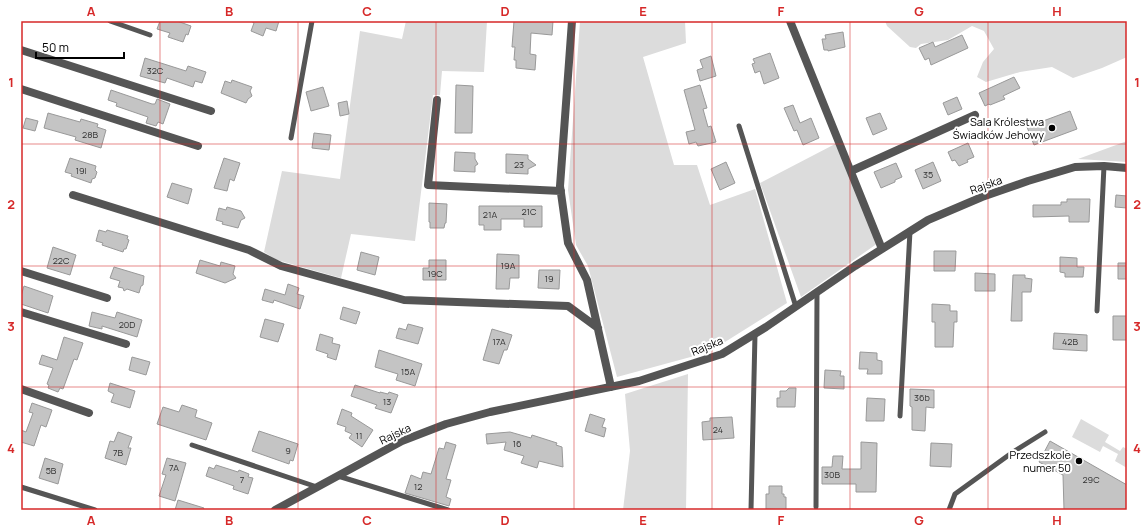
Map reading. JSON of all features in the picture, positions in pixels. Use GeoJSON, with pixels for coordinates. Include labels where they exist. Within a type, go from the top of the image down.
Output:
{"type":"FeatureCollection","features":[{"type":"Feature","properties":{"kind":"street"},"geometry":{"type":"LineString","coordinates":[[572,21],[560,186],[568,243],[587,280],[611,387]]}},
{"type":"Feature","properties":{"kind":"street"},"geometry":{"type":"LineString","coordinates":[[790,21],[882,249]]}},
{"type":"Feature","properties":{"kind":"street"},"geometry":{"type":"LineString","coordinates":[[21,50],[211,111]]}},
{"type":"Feature","properties":{"kind":"street"},"geometry":{"type":"LineString","coordinates":[[21,89],[198,146]]}},
{"type":"Feature","properties":{"kind":"street"},"geometry":{"type":"LineString","coordinates":[[437,100],[428,185],[561,191]]}},
{"type":"Feature","properties":{"kind":"street"},"geometry":{"type":"LineString","coordinates":[[851,171],[975,115]]}},
{"type":"Feature","properties":{"kind":"street","name":"Rajska"},"geometry":{"type":"LineString","coordinates":[[275,510],[402,441],[446,424],[545,399],[611,387],[673,371],[722,354],[755,334],[928,220],[982,197],[1028,181],[1075,168],[1104,166],[1127,168]]}},
{"type":"Feature","properties":{"kind":"street"},"geometry":{"type":"LineString","coordinates":[[73,195],[249,250],[281,266],[404,300],[568,306],[598,328]]}},
{"type":"Feature","properties":{"kind":"street"},"geometry":{"type":"LineString","coordinates":[[21,271],[106,298]]}},
{"type":"Feature","properties":{"kind":"street"},"geometry":{"type":"LineString","coordinates":[[21,312],[126,344]]}},
{"type":"Feature","properties":{"kind":"street"},"geometry":{"type":"LineString","coordinates":[[21,389],[89,413]]}},
{"type":"Feature","properties":{"kind":"lane"},"geometry":{"type":"LineString","coordinates":[[110,21],[150,35]]}},
{"type":"Feature","properties":{"kind":"lane"},"geometry":{"type":"LineString","coordinates":[[291,138],[312,21]]}},
{"type":"Feature","properties":{"kind":"lane"},"geometry":{"type":"LineString","coordinates":[[739,126],[796,307]]}},
{"type":"Feature","properties":{"kind":"lane"},"geometry":{"type":"LineString","coordinates":[[1097,311],[1104,166]]}},
{"type":"Feature","properties":{"kind":"lane"},"geometry":{"type":"LineString","coordinates":[[900,416],[910,231]]}},
{"type":"Feature","properties":{"kind":"lane"},"geometry":{"type":"LineString","coordinates":[[816,507],[817,292]]}},
{"type":"Feature","properties":{"kind":"lane"},"geometry":{"type":"LineString","coordinates":[[751,510],[755,334]]}},
{"type":"Feature","properties":{"kind":"lane"},"geometry":{"type":"LineString","coordinates":[[950,510],[955,494],[1013,452],[1046,432]]}},
{"type":"Feature","properties":{"kind":"lane"},"geometry":{"type":"LineString","coordinates":[[192,445],[317,487]]}},
{"type":"Feature","properties":{"kind":"lane"},"geometry":{"type":"LineString","coordinates":[[338,476],[448,510]]}},
{"type":"Feature","properties":{"kind":"lane"},"geometry":{"type":"LineString","coordinates":[[21,487],[95,510]]}},
{"type":"Feature","properties":{"kind":"shaded area"},"geometry":{"type":"Polygon","coordinates":[[[406,21],[487,21],[484,72],[442,71],[440,95],[433,95],[415,241],[351,234],[341,278],[277,260],[264,252],[282,171],[340,179],[360,31],[402,39],[406,21]]]}},
{"type":"Feature","properties":{"kind":"shaded area"},"geometry":{"type":"Polygon","coordinates":[[[580,21],[685,21],[686,43],[643,57],[674,165],[697,165],[710,205],[755,189],[787,303],[709,352],[617,377],[588,266],[576,245],[568,190],[580,21]]]}},
{"type":"Feature","properties":{"kind":"shaded area"},"geometry":{"type":"Polygon","coordinates":[[[885,21],[1127,21],[1127,57],[1073,78],[1052,67],[1020,72],[986,82],[977,77],[983,62],[994,49],[984,31],[972,26],[948,40],[921,44],[916,48],[910,47],[887,26],[885,21]]]}},
{"type":"Feature","properties":{"kind":"shaded area"},"geometry":{"type":"Polygon","coordinates":[[[1127,141],[1127,162],[1078,159],[1127,141]]]}},
{"type":"Feature","properties":{"kind":"shaded area"},"geometry":{"type":"Polygon","coordinates":[[[837,143],[878,243],[801,297],[760,183],[837,143]]]}},
{"type":"Feature","properties":{"kind":"shaded area"},"geometry":{"type":"Polygon","coordinates":[[[688,374],[686,510],[623,510],[630,451],[625,394],[688,374]]]}},
{"type":"Feature","properties":{"kind":"shaded area"},"geometry":{"type":"Polygon","coordinates":[[[1081,419],[1109,435],[1105,442],[1120,451],[1123,447],[1127,449],[1127,468],[1115,461],[1118,454],[1103,446],[1100,452],[1072,437],[1081,419]]]}},
{"type":"Feature","properties":{"kind":"building"},"geometry":{"type":"Polygon","coordinates":[[[160,21],[177,21],[191,26],[188,35],[186,34],[183,42],[168,37],[170,33],[157,29],[160,21]]]}},
{"type":"Feature","properties":{"kind":"building"},"geometry":{"type":"Polygon","coordinates":[[[251,21],[279,21],[276,31],[266,28],[263,36],[251,31],[254,23],[251,21]]]}},
{"type":"Feature","properties":{"kind":"building"},"geometry":{"type":"Polygon","coordinates":[[[514,21],[553,21],[552,35],[531,33],[530,54],[536,55],[535,70],[516,68],[516,60],[514,60],[515,47],[512,47],[514,21]]]}},
{"type":"Feature","properties":{"kind":"building"},"geometry":{"type":"Polygon","coordinates":[[[843,32],[845,47],[828,51],[824,50],[822,39],[826,39],[825,35],[843,32]]]}},
{"type":"Feature","properties":{"kind":"building"},"geometry":{"type":"Polygon","coordinates":[[[962,35],[968,48],[931,65],[929,58],[925,60],[919,48],[933,42],[935,47],[962,35]]]}},
{"type":"Feature","properties":{"kind":"building"},"geometry":{"type":"Polygon","coordinates":[[[770,53],[779,78],[764,84],[760,71],[755,73],[752,64],[755,63],[753,59],[770,53]]]}},
{"type":"Feature","properties":{"kind":"building"},"geometry":{"type":"Polygon","coordinates":[[[711,56],[716,76],[700,81],[697,70],[703,68],[700,60],[711,56]]]}},
{"type":"Feature","properties":{"kind":"building"},"geometry":{"type":"Polygon","coordinates":[[[145,58],[186,71],[188,66],[206,72],[202,83],[195,81],[193,87],[167,78],[165,83],[140,76],[145,58]]]}},
{"type":"Feature","properties":{"kind":"building"},"geometry":{"type":"Polygon","coordinates":[[[1014,77],[1020,88],[1003,96],[1005,99],[985,106],[979,93],[1014,77]]]}},
{"type":"Feature","properties":{"kind":"building"},"geometry":{"type":"Polygon","coordinates":[[[232,80],[252,87],[250,91],[252,96],[246,103],[221,93],[225,81],[231,83],[232,80]]]}},
{"type":"Feature","properties":{"kind":"building"},"geometry":{"type":"Polygon","coordinates":[[[456,85],[473,86],[472,133],[455,133],[456,85]]]}},
{"type":"Feature","properties":{"kind":"building"},"geometry":{"type":"Polygon","coordinates":[[[700,85],[707,108],[703,109],[708,127],[711,126],[716,142],[698,146],[696,142],[689,144],[686,132],[695,130],[684,90],[700,85]]]}},
{"type":"Feature","properties":{"kind":"building"},"geometry":{"type":"Polygon","coordinates":[[[323,87],[329,106],[311,111],[306,92],[323,87]]]}},
{"type":"Feature","properties":{"kind":"building"},"geometry":{"type":"Polygon","coordinates":[[[111,90],[152,104],[155,104],[157,99],[170,104],[163,124],[158,122],[156,126],[146,123],[148,117],[116,106],[117,103],[108,100],[111,90]]]}},
{"type":"Feature","properties":{"kind":"building"},"geometry":{"type":"Polygon","coordinates":[[[957,97],[962,109],[948,115],[943,103],[957,97]]]}},
{"type":"Feature","properties":{"kind":"building"},"geometry":{"type":"Polygon","coordinates":[[[347,101],[349,114],[340,116],[338,103],[347,101]]]}},
{"type":"Feature","properties":{"kind":"building"},"geometry":{"type":"Polygon","coordinates":[[[793,105],[800,123],[811,118],[819,138],[803,145],[797,130],[794,131],[784,108],[793,105]]]}},
{"type":"Feature","properties":{"kind":"building","name":"Sala Królestwa Świadków Jehowy"},"geometry":{"type":"Polygon","coordinates":[[[1070,111],[1077,129],[1034,145],[1027,127],[1070,111]]]}},
{"type":"Feature","properties":{"kind":"building"},"geometry":{"type":"Polygon","coordinates":[[[48,113],[80,122],[81,119],[98,124],[97,127],[106,130],[101,148],[75,140],[76,137],[44,128],[48,113]]]}},
{"type":"Feature","properties":{"kind":"building"},"geometry":{"type":"Polygon","coordinates":[[[880,113],[887,129],[873,135],[866,118],[880,113]]]}},
{"type":"Feature","properties":{"kind":"building"},"geometry":{"type":"Polygon","coordinates":[[[26,118],[38,121],[35,131],[23,128],[26,118]]]}},
{"type":"Feature","properties":{"kind":"building"},"geometry":{"type":"Polygon","coordinates":[[[314,133],[331,135],[329,150],[312,148],[314,133]]]}},
{"type":"Feature","properties":{"kind":"building"},"geometry":{"type":"Polygon","coordinates":[[[968,143],[974,157],[967,160],[968,162],[959,166],[955,160],[952,161],[948,152],[968,143]]]}},
{"type":"Feature","properties":{"kind":"building"},"geometry":{"type":"Polygon","coordinates":[[[455,152],[475,153],[475,159],[478,164],[475,166],[475,172],[454,171],[455,152]]]}},
{"type":"Feature","properties":{"kind":"building"},"geometry":{"type":"Polygon","coordinates":[[[506,154],[528,155],[528,159],[536,165],[528,169],[528,174],[506,173],[506,154]]]}},
{"type":"Feature","properties":{"kind":"building"},"geometry":{"type":"Polygon","coordinates":[[[70,158],[96,166],[95,170],[97,172],[91,183],[71,176],[72,174],[65,172],[70,158]]]}},
{"type":"Feature","properties":{"kind":"building"},"geometry":{"type":"Polygon","coordinates":[[[224,158],[240,163],[234,181],[230,179],[227,191],[214,188],[224,158]]]}},
{"type":"Feature","properties":{"kind":"building"},"geometry":{"type":"Polygon","coordinates":[[[726,162],[735,183],[720,190],[711,169],[726,162]]]}},
{"type":"Feature","properties":{"kind":"building"},"geometry":{"type":"Polygon","coordinates":[[[933,162],[941,181],[923,189],[915,170],[933,162]]]}},
{"type":"Feature","properties":{"kind":"building"},"geometry":{"type":"Polygon","coordinates":[[[896,163],[902,177],[881,188],[874,172],[896,163]]]}},
{"type":"Feature","properties":{"kind":"building"},"geometry":{"type":"Polygon","coordinates":[[[172,183],[192,189],[188,204],[167,197],[172,183]]]}},
{"type":"Feature","properties":{"kind":"building"},"geometry":{"type":"Polygon","coordinates":[[[1116,195],[1127,196],[1127,208],[1115,207],[1116,195]]]}},
{"type":"Feature","properties":{"kind":"building"},"geometry":{"type":"Polygon","coordinates":[[[1067,199],[1090,199],[1089,222],[1069,222],[1069,216],[1033,217],[1033,205],[1061,205],[1061,202],[1067,202],[1067,199]]]}},
{"type":"Feature","properties":{"kind":"building"},"geometry":{"type":"Polygon","coordinates":[[[429,203],[447,204],[446,223],[444,228],[430,228],[429,203]]]}},
{"type":"Feature","properties":{"kind":"building"},"geometry":{"type":"Polygon","coordinates":[[[479,206],[542,206],[542,227],[524,227],[524,219],[501,219],[501,230],[484,230],[484,225],[479,225],[479,206]]]}},
{"type":"Feature","properties":{"kind":"building"},"geometry":{"type":"Polygon","coordinates":[[[227,207],[241,211],[245,218],[241,220],[238,228],[222,224],[223,222],[216,220],[219,208],[226,210],[227,207]]]}},
{"type":"Feature","properties":{"kind":"building"},"geometry":{"type":"Polygon","coordinates":[[[99,230],[106,232],[107,230],[128,236],[127,239],[129,240],[126,249],[124,249],[123,252],[102,245],[103,243],[96,241],[99,230]]]}},
{"type":"Feature","properties":{"kind":"building"},"geometry":{"type":"Polygon","coordinates":[[[53,247],[76,255],[70,275],[47,268],[53,247]]]}},
{"type":"Feature","properties":{"kind":"building"},"geometry":{"type":"Polygon","coordinates":[[[934,251],[956,251],[955,271],[934,271],[934,251]]]}},
{"type":"Feature","properties":{"kind":"building"},"geometry":{"type":"Polygon","coordinates":[[[361,252],[379,257],[375,275],[357,270],[361,252]]]}},
{"type":"Feature","properties":{"kind":"building"},"geometry":{"type":"Polygon","coordinates":[[[497,254],[519,255],[519,278],[510,278],[509,289],[496,289],[497,254]]]}},
{"type":"Feature","properties":{"kind":"building"},"geometry":{"type":"Polygon","coordinates":[[[1060,257],[1077,258],[1077,267],[1084,267],[1083,277],[1065,277],[1065,273],[1060,272],[1060,257]]]}},
{"type":"Feature","properties":{"kind":"building"},"geometry":{"type":"Polygon","coordinates":[[[200,260],[220,266],[221,262],[235,266],[233,274],[236,278],[225,283],[196,273],[200,260]]]}},
{"type":"Feature","properties":{"kind":"building"},"geometry":{"type":"Polygon","coordinates":[[[429,260],[446,260],[446,280],[423,280],[423,268],[429,268],[429,260]]]}},
{"type":"Feature","properties":{"kind":"building"},"geometry":{"type":"Polygon","coordinates":[[[1118,263],[1127,263],[1127,279],[1118,279],[1118,263]]]}},
{"type":"Feature","properties":{"kind":"building"},"geometry":{"type":"Polygon","coordinates":[[[114,267],[144,276],[143,285],[141,286],[139,293],[127,289],[124,291],[123,288],[118,287],[120,281],[110,278],[114,267]]]}},
{"type":"Feature","properties":{"kind":"building"},"geometry":{"type":"Polygon","coordinates":[[[539,270],[560,270],[559,289],[538,288],[539,270]]]}},
{"type":"Feature","properties":{"kind":"building"},"geometry":{"type":"Polygon","coordinates":[[[975,273],[995,274],[995,291],[975,291],[975,273]]]}},
{"type":"Feature","properties":{"kind":"building"},"geometry":{"type":"Polygon","coordinates":[[[1013,275],[1025,275],[1025,278],[1032,279],[1031,292],[1022,292],[1022,321],[1011,321],[1013,275]]]}},
{"type":"Feature","properties":{"kind":"building"},"geometry":{"type":"Polygon","coordinates":[[[288,284],[299,288],[297,294],[304,296],[300,309],[274,300],[273,303],[262,300],[265,289],[285,295],[288,284]]]}},
{"type":"Feature","properties":{"kind":"building"},"geometry":{"type":"Polygon","coordinates":[[[24,286],[53,296],[48,313],[21,304],[21,296],[24,286]]]}},
{"type":"Feature","properties":{"kind":"building"},"geometry":{"type":"Polygon","coordinates":[[[932,304],[950,305],[950,311],[957,311],[957,322],[954,322],[953,347],[935,347],[935,322],[932,322],[932,304]]]}},
{"type":"Feature","properties":{"kind":"building"},"geometry":{"type":"Polygon","coordinates":[[[343,307],[360,312],[356,324],[340,319],[343,307]]]}},
{"type":"Feature","properties":{"kind":"building"},"geometry":{"type":"Polygon","coordinates":[[[92,312],[115,318],[117,312],[142,320],[137,337],[102,326],[102,329],[89,326],[92,312]]]}},
{"type":"Feature","properties":{"kind":"building"},"geometry":{"type":"Polygon","coordinates":[[[1113,316],[1127,316],[1127,340],[1113,340],[1113,316]]]}},
{"type":"Feature","properties":{"kind":"building"},"geometry":{"type":"Polygon","coordinates":[[[265,319],[284,324],[278,342],[260,337],[265,319]]]}},
{"type":"Feature","properties":{"kind":"building"},"geometry":{"type":"Polygon","coordinates":[[[408,324],[423,328],[418,344],[396,338],[399,328],[406,330],[408,324]]]}},
{"type":"Feature","properties":{"kind":"building"},"geometry":{"type":"Polygon","coordinates":[[[492,329],[512,335],[507,350],[504,350],[499,364],[483,360],[492,329]]]}},
{"type":"Feature","properties":{"kind":"building"},"geometry":{"type":"Polygon","coordinates":[[[1054,333],[1087,335],[1087,351],[1053,349],[1054,333]]]}},
{"type":"Feature","properties":{"kind":"building"},"geometry":{"type":"Polygon","coordinates":[[[320,334],[333,338],[332,343],[340,345],[336,360],[327,357],[328,354],[316,350],[320,334]]]}},
{"type":"Feature","properties":{"kind":"building"},"geometry":{"type":"Polygon","coordinates":[[[64,337],[83,343],[77,360],[74,359],[63,389],[60,388],[58,392],[48,388],[49,385],[47,384],[53,368],[39,364],[42,355],[57,360],[64,337]]]}},
{"type":"Feature","properties":{"kind":"building"},"geometry":{"type":"Polygon","coordinates":[[[379,350],[422,364],[415,386],[396,380],[398,374],[375,367],[379,350]]]}},
{"type":"Feature","properties":{"kind":"building"},"geometry":{"type":"Polygon","coordinates":[[[860,352],[877,353],[877,360],[882,361],[882,374],[867,374],[868,369],[859,369],[860,352]]]}},
{"type":"Feature","properties":{"kind":"building"},"geometry":{"type":"Polygon","coordinates":[[[132,357],[150,362],[146,375],[129,370],[132,357]]]}},
{"type":"Feature","properties":{"kind":"building"},"geometry":{"type":"Polygon","coordinates":[[[825,370],[841,371],[840,376],[844,376],[844,389],[824,388],[825,370]]]}},
{"type":"Feature","properties":{"kind":"building"},"geometry":{"type":"Polygon","coordinates":[[[110,383],[135,391],[130,408],[111,402],[114,394],[108,391],[110,383]]]}},
{"type":"Feature","properties":{"kind":"building"},"geometry":{"type":"Polygon","coordinates":[[[355,385],[380,393],[388,394],[389,392],[398,395],[391,413],[375,408],[377,405],[351,396],[355,385]]]}},
{"type":"Feature","properties":{"kind":"building"},"geometry":{"type":"Polygon","coordinates":[[[789,388],[796,388],[795,407],[777,407],[777,398],[780,398],[780,391],[786,391],[789,388]]]}},
{"type":"Feature","properties":{"kind":"building"},"geometry":{"type":"Polygon","coordinates":[[[910,389],[934,390],[934,408],[926,407],[925,431],[912,430],[910,389]]]}},
{"type":"Feature","properties":{"kind":"building"},"geometry":{"type":"Polygon","coordinates":[[[867,398],[885,399],[884,421],[866,421],[867,398]]]}},
{"type":"Feature","properties":{"kind":"building"},"geometry":{"type":"Polygon","coordinates":[[[32,403],[52,410],[46,427],[41,425],[34,446],[21,442],[21,430],[26,432],[33,413],[29,412],[32,403]]]}},
{"type":"Feature","properties":{"kind":"building"},"geometry":{"type":"Polygon","coordinates":[[[182,405],[197,410],[195,417],[212,423],[206,440],[157,424],[163,407],[179,412],[182,405]]]}},
{"type":"Feature","properties":{"kind":"building"},"geometry":{"type":"Polygon","coordinates":[[[342,409],[352,413],[351,416],[373,430],[362,447],[349,438],[352,434],[345,431],[346,427],[337,424],[342,409]]]}},
{"type":"Feature","properties":{"kind":"building"},"geometry":{"type":"Polygon","coordinates":[[[590,414],[605,419],[602,427],[606,428],[604,437],[585,431],[590,414]]]}},
{"type":"Feature","properties":{"kind":"building"},"geometry":{"type":"Polygon","coordinates":[[[732,417],[734,438],[703,440],[702,422],[710,421],[710,418],[732,417]]]}},
{"type":"Feature","properties":{"kind":"building"},"geometry":{"type":"Polygon","coordinates":[[[259,431],[298,444],[293,461],[290,460],[289,464],[252,451],[259,431]]]}},
{"type":"Feature","properties":{"kind":"building"},"geometry":{"type":"Polygon","coordinates":[[[118,432],[132,437],[128,448],[131,448],[126,465],[105,458],[110,441],[114,442],[118,432]]]}},
{"type":"Feature","properties":{"kind":"building"},"geometry":{"type":"Polygon","coordinates":[[[510,432],[531,438],[532,435],[557,443],[556,445],[562,447],[563,467],[539,461],[537,468],[521,463],[524,456],[504,450],[506,442],[487,444],[486,434],[510,432]]]}},
{"type":"Feature","properties":{"kind":"building"},"geometry":{"type":"Polygon","coordinates":[[[1050,441],[1127,485],[1127,510],[1064,510],[1063,475],[1039,462],[1050,441]]]}},
{"type":"Feature","properties":{"kind":"building"},"geometry":{"type":"Polygon","coordinates":[[[446,442],[456,445],[446,479],[451,480],[446,497],[451,499],[449,506],[405,493],[411,475],[421,479],[423,472],[431,474],[439,448],[444,449],[446,442]]]}},
{"type":"Feature","properties":{"kind":"building"},"geometry":{"type":"Polygon","coordinates":[[[861,442],[877,443],[876,492],[856,492],[856,484],[822,484],[822,467],[832,467],[833,456],[843,456],[842,469],[861,469],[861,442]]]}},
{"type":"Feature","properties":{"kind":"building"},"geometry":{"type":"Polygon","coordinates":[[[931,443],[952,444],[951,467],[930,466],[931,443]]]}},
{"type":"Feature","properties":{"kind":"building"},"geometry":{"type":"Polygon","coordinates":[[[45,458],[63,464],[58,484],[39,478],[45,458]]]}},
{"type":"Feature","properties":{"kind":"building"},"geometry":{"type":"Polygon","coordinates":[[[167,458],[186,463],[175,501],[159,496],[166,475],[162,474],[167,458]]]}},
{"type":"Feature","properties":{"kind":"building"},"geometry":{"type":"Polygon","coordinates":[[[216,465],[238,472],[239,470],[249,474],[248,477],[253,478],[248,494],[233,489],[234,486],[206,476],[209,467],[214,469],[216,465]]]}},
{"type":"Feature","properties":{"kind":"building"},"geometry":{"type":"Polygon","coordinates":[[[769,486],[782,486],[782,494],[786,497],[786,510],[766,509],[766,494],[769,494],[769,486]]]}},
{"type":"Feature","properties":{"kind":"building"},"geometry":{"type":"Polygon","coordinates":[[[178,500],[204,508],[203,510],[175,510],[178,500]]]}},
{"type":"Feature","properties":{"kind":"place","name":"Sala Królestwa Świadków Jehowy"},"geometry":{"type":"Point","coordinates":[1052,128]}},
{"type":"Feature","properties":{"kind":"place","name":"Przedszkole numer 50"},"geometry":{"type":"Point","coordinates":[1079,461]}}]}
